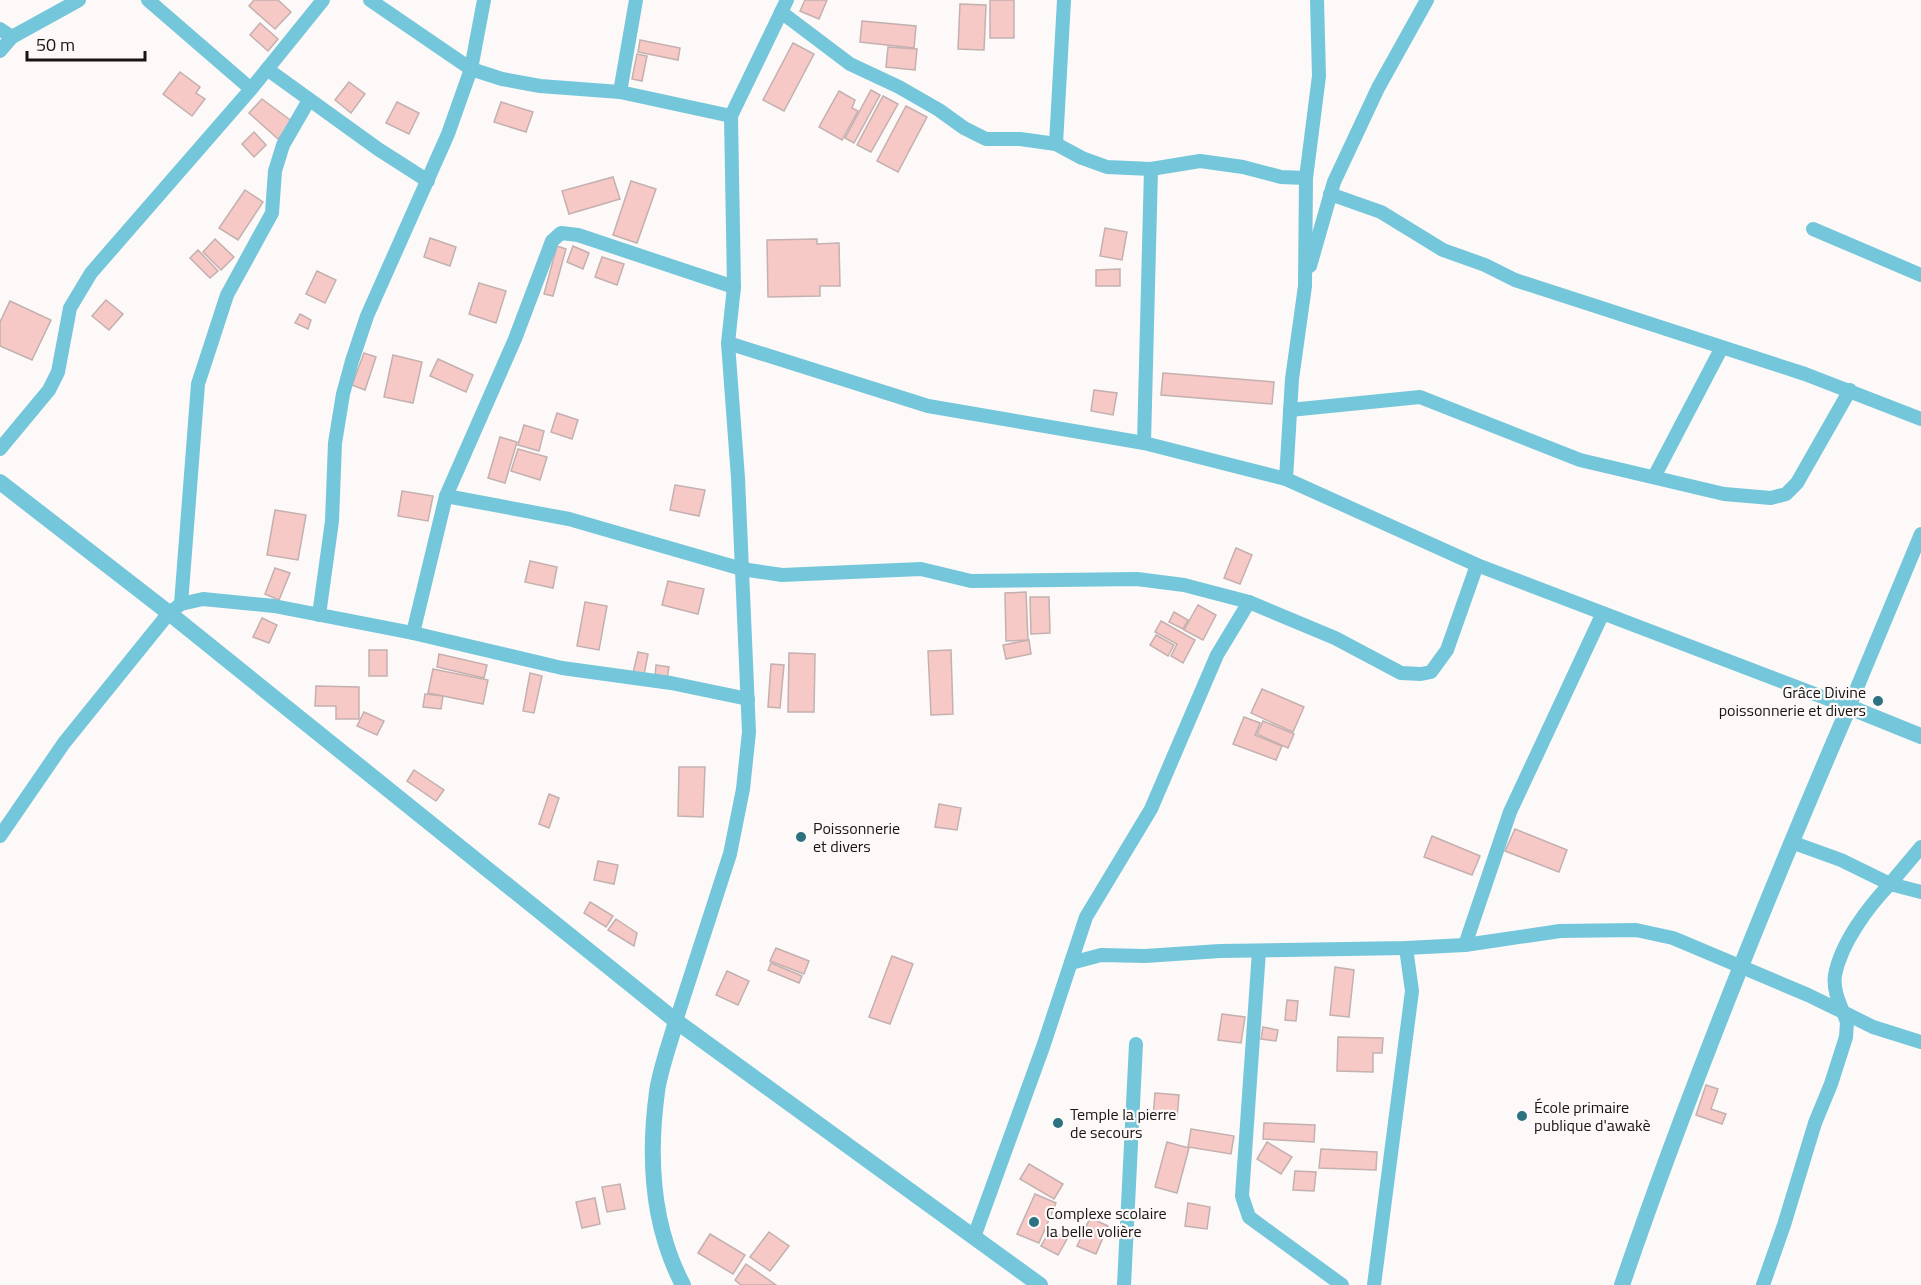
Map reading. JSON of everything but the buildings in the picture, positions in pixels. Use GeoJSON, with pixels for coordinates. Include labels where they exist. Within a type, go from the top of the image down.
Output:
{"type":"FeatureCollection","features":[{"type":"Feature","properties":{"kind":"street"},"geometry":{"type":"LineString","coordinates":[[0,51],[12,37],[79,0]]}},
{"type":"Feature","properties":{"kind":"street"},"geometry":{"type":"LineString","coordinates":[[148,0],[250,89]]}},
{"type":"Feature","properties":{"kind":"street"},"geometry":{"type":"LineString","coordinates":[[0,449],[49,390],[58,372],[70,308],[78,291],[323,0]]}},
{"type":"Feature","properties":{"kind":"street"},"geometry":{"type":"LineString","coordinates":[[370,0],[471,69],[502,79],[540,86],[620,92],[731,116]]}},
{"type":"Feature","properties":{"kind":"street"},"geometry":{"type":"LineString","coordinates":[[319,615],[332,521],[336,443],[343,394],[367,315],[448,134],[471,69],[484,0]]}},
{"type":"Feature","properties":{"kind":"street"},"geometry":{"type":"LineString","coordinates":[[620,92],[636,0]]}},
{"type":"Feature","properties":{"kind":"street"},"geometry":{"type":"LineString","coordinates":[[1056,144],[1064,0]]}},
{"type":"Feature","properties":{"kind":"street"},"geometry":{"type":"LineString","coordinates":[[1286,479],[1290,411],[1305,286],[1305,178],[1319,76],[1317,0]]}},
{"type":"Feature","properties":{"kind":"street"},"geometry":{"type":"LineString","coordinates":[[1305,286],[1330,194],[1378,88],[1427,0]]}},
{"type":"Feature","properties":{"kind":"street"},"geometry":{"type":"LineString","coordinates":[[683,1285],[668,1257],[656,1206],[653,1151],[657,1090],[676,1021],[730,854],[743,789],[750,732],[728,343],[734,287],[731,116],[784,6],[850,64],[899,87],[939,110],[964,128],[986,139],[1020,139],[1056,144],[1082,158],[1107,166],[1151,169],[1200,161],[1243,167],[1281,177],[1305,178]]}},
{"type":"Feature","properties":{"kind":"street"},"geometry":{"type":"LineString","coordinates":[[0,29],[12,37]]}},
{"type":"Feature","properties":{"kind":"street"},"geometry":{"type":"LineString","coordinates":[[267,69],[428,181]]}},
{"type":"Feature","properties":{"kind":"street"},"geometry":{"type":"LineString","coordinates":[[175,608],[198,384],[227,295],[272,213],[275,171],[283,145],[309,100]]}},
{"type":"Feature","properties":{"kind":"street"},"geometry":{"type":"LineString","coordinates":[[1144,443],[1151,169]]}},
{"type":"Feature","properties":{"kind":"street"},"geometry":{"type":"LineString","coordinates":[[1330,194],[1381,212],[1443,250],[1485,265],[1515,280],[1850,390],[1921,419]]}},
{"type":"Feature","properties":{"kind":"street"},"geometry":{"type":"LineString","coordinates":[[1813,230],[1921,275]]}},
{"type":"Feature","properties":{"kind":"street"},"geometry":{"type":"LineString","coordinates":[[412,633],[446,496],[515,339],[552,241],[561,233],[578,235],[734,287]]}},
{"type":"Feature","properties":{"kind":"street"},"geometry":{"type":"LineString","coordinates":[[728,343],[928,406],[1144,443],[1286,479],[1477,565],[1921,736]]}},
{"type":"Feature","properties":{"kind":"street"},"geometry":{"type":"LineString","coordinates":[[1653,477],[1721,349]]}},
{"type":"Feature","properties":{"kind":"street"},"geometry":{"type":"LineString","coordinates":[[1290,411],[1407,396],[1420,397],[1580,460],[1724,494],[1771,498],[1786,494],[1797,483],[1850,390]]}},
{"type":"Feature","properties":{"kind":"street"},"geometry":{"type":"LineString","coordinates":[[0,483],[175,608],[676,1021],[1040,1285]]}},
{"type":"Feature","properties":{"kind":"street"},"geometry":{"type":"LineString","coordinates":[[446,496],[569,519],[742,569],[782,575],[921,569],[982,581],[1137,579],[1184,585],[1250,602],[1335,638],[1401,672],[1421,674],[1431,672],[1447,650],[1477,565]]}},
{"type":"Feature","properties":{"kind":"street"},"geometry":{"type":"LineString","coordinates":[[1622,1285],[1663,1166],[1742,965],[1791,842],[1921,534]]}},
{"type":"Feature","properties":{"kind":"street"},"geometry":{"type":"LineString","coordinates":[[0,836],[64,743],[175,608],[204,599],[226,599],[319,615],[412,633],[562,668],[671,683],[748,699]]}},
{"type":"Feature","properties":{"kind":"street"},"geometry":{"type":"LineString","coordinates":[[974,1238],[1086,917],[1151,809],[1217,655],[1250,602]]}},
{"type":"Feature","properties":{"kind":"street"},"geometry":{"type":"LineString","coordinates":[[1465,945],[1510,812],[1602,615]]}},
{"type":"Feature","properties":{"kind":"street"},"geometry":{"type":"LineString","coordinates":[[1791,842],[1841,860],[1890,884],[1921,892]]}},
{"type":"Feature","properties":{"kind":"street"},"geometry":{"type":"LineString","coordinates":[[1762,1285],[1784,1225],[1815,1123],[1832,1084],[1846,1037],[1847,1022],[1836,994],[1835,976],[1843,953],[1875,900],[1921,847]]}},
{"type":"Feature","properties":{"kind":"street"},"geometry":{"type":"LineString","coordinates":[[1071,963],[1101,955],[1145,956],[1406,948],[1465,945],[1560,931],[1636,930],[1673,938],[1742,965],[1873,1027],[1921,1042]]}},
{"type":"Feature","properties":{"kind":"street"},"geometry":{"type":"LineString","coordinates":[[1374,1285],[1412,991],[1406,948]]}},
{"type":"Feature","properties":{"kind":"street"},"geometry":{"type":"LineString","coordinates":[[1259,951],[1242,1196],[1249,1217],[1342,1285]]}},
{"type":"Feature","properties":{"kind":"street"},"geometry":{"type":"LineString","coordinates":[[1124,1285],[1136,1044]]}},
{"type":"Feature","properties":{"kind":"place","name":"Grâce Divine poissonnerie et divers"},"geometry":{"type":"Point","coordinates":[1878,701]}},
{"type":"Feature","properties":{"kind":"place","name":"Poissonnerie et divers"},"geometry":{"type":"Point","coordinates":[801,837]}},
{"type":"Feature","properties":{"kind":"place","name":"École primaire publique d'awakè"},"geometry":{"type":"Point","coordinates":[1522,1116]}},
{"type":"Feature","properties":{"kind":"place","name":"Temple la pierre de secours"},"geometry":{"type":"Point","coordinates":[1058,1123]}},
{"type":"Feature","properties":{"kind":"place","name":"Complexe scolaire la belle volière"},"geometry":{"type":"Point","coordinates":[1034,1222]}}]}
